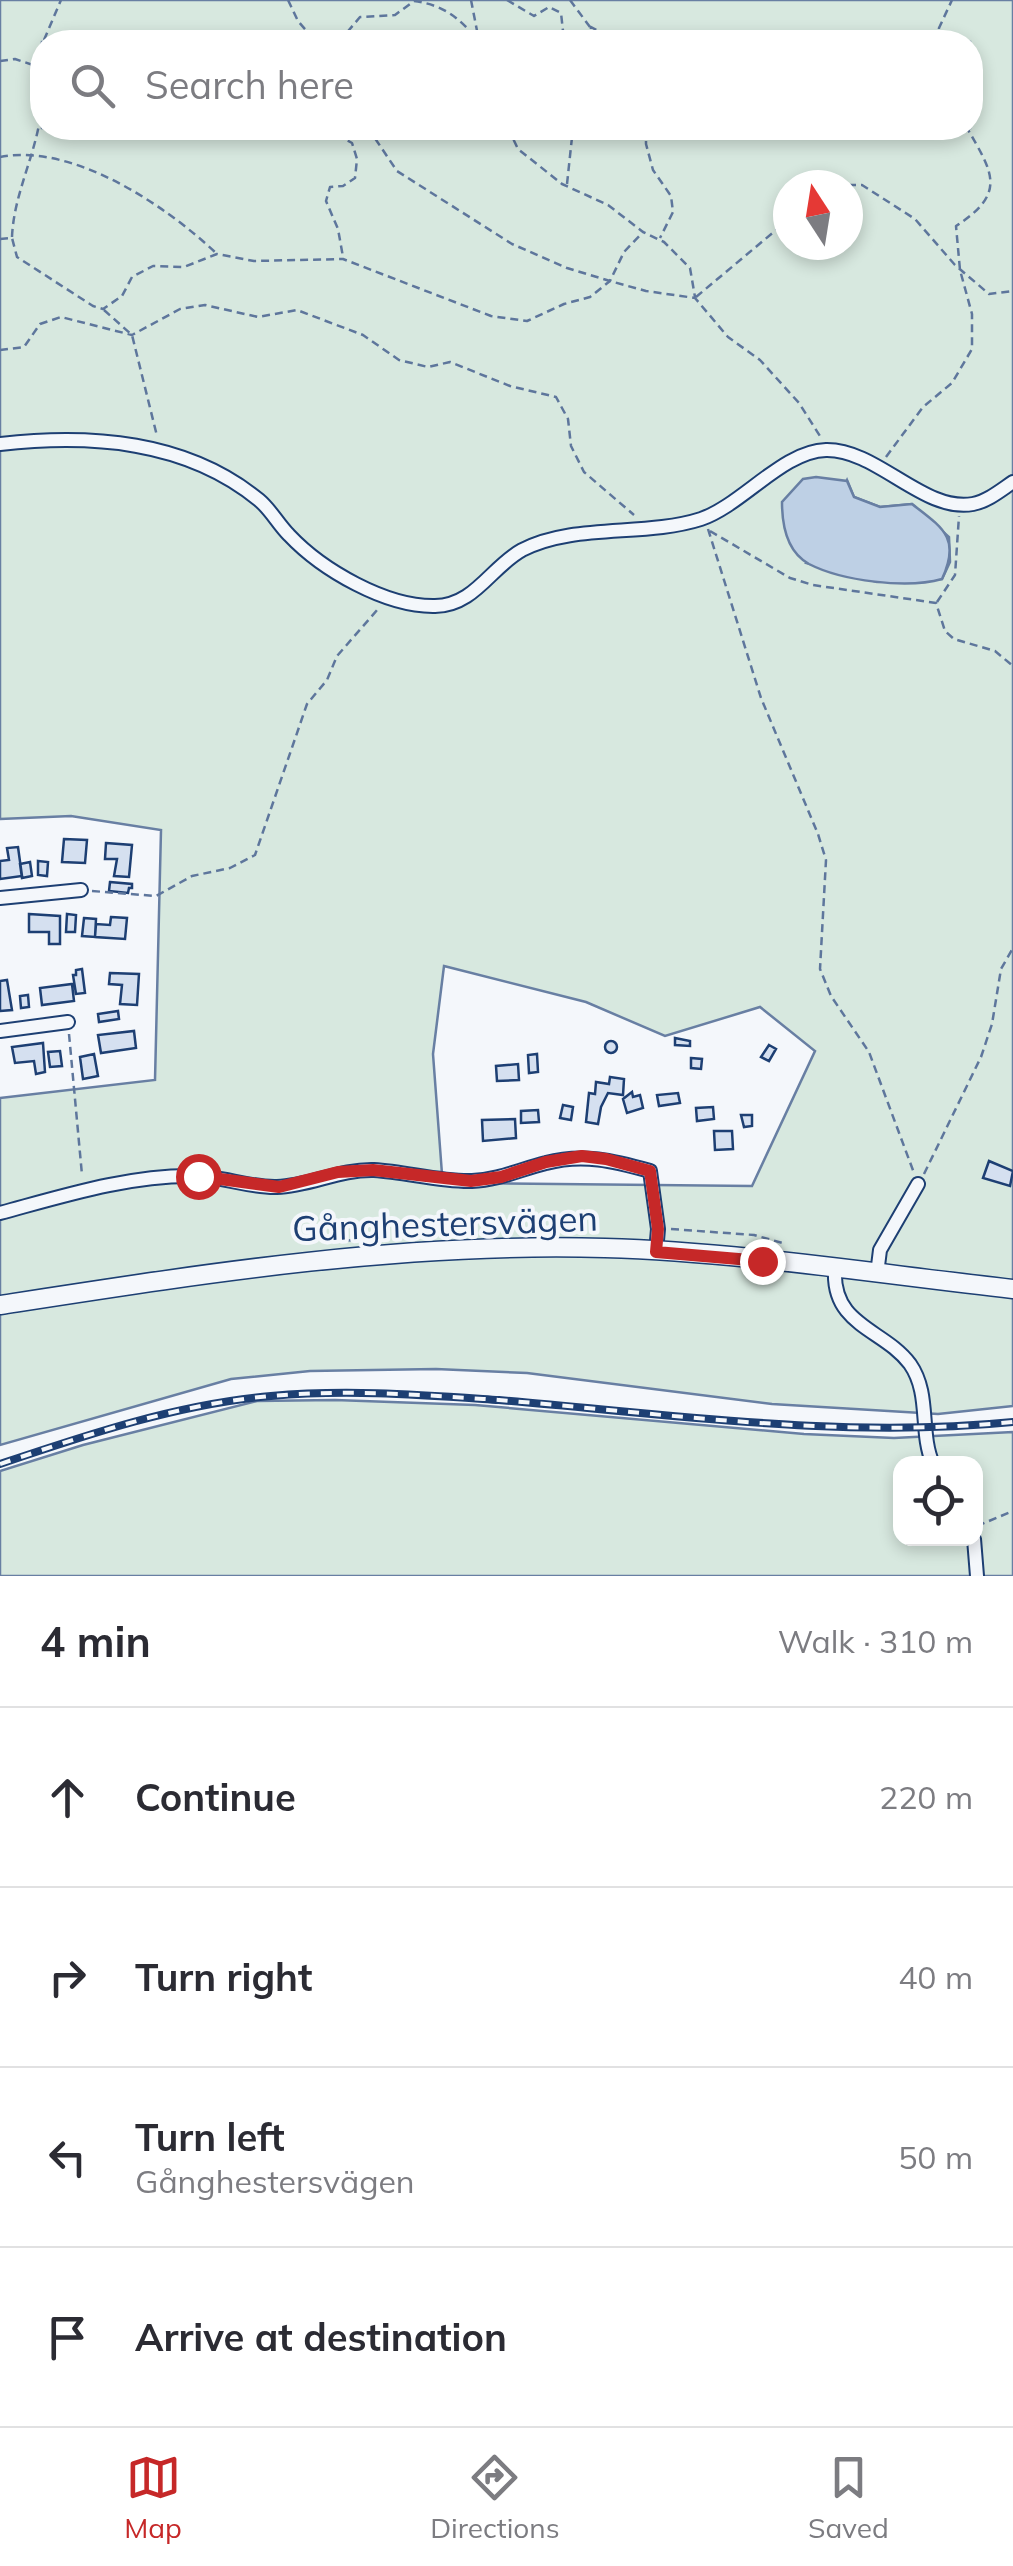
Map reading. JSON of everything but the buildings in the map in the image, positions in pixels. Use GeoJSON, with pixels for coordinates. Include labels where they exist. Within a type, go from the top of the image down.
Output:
{"type":"FeatureCollection","features":[{"type":"Feature","properties":{"kind":"street"},"geometry":{"type":"LineString","coordinates":[[0,444],[118,441],[160,448],[232,481],[262,502],[291,537],[365,589],[385,599],[440,607],[467,598],[520,551],[555,538],[706,524],[804,454],[824,450],[849,452],[932,496],[960,504],[973,504],[993,496],[1013,482]]}},
{"type":"Feature","properties":{"kind":"street"},"geometry":{"type":"LineString","coordinates":[[0,898],[81,890]]}},
{"type":"Feature","properties":{"kind":"street"},"geometry":{"type":"LineString","coordinates":[[0,1030],[68,1022]]}},
{"type":"Feature","properties":{"kind":"street"},"geometry":{"type":"LineString","coordinates":[[0,1213],[84,1191],[158,1178],[198,1176],[279,1187],[338,1172],[373,1170],[471,1181],[582,1156],[650,1171],[658,1229],[656,1252]]}},
{"type":"Feature","properties":{"kind":"street"},"geometry":{"type":"LineString","coordinates":[[877,1274],[880,1250],[918,1184]]}},
{"type":"Feature","properties":{"kind":"street","name":"Gånghestersvägen"},"geometry":{"type":"LineString","coordinates":[[0,1304],[269,1264],[435,1250],[606,1248],[1013,1289]]}},
{"type":"Feature","properties":{"kind":"street"},"geometry":{"type":"LineString","coordinates":[[835,1270],[837,1293],[858,1324],[901,1354],[917,1376],[930,1456]]}},
{"type":"Feature","properties":{"kind":"street"},"geometry":{"type":"LineString","coordinates":[[975,1546],[977,1576]]}},
{"type":"Feature","properties":{"kind":"path"},"geometry":{"type":"LineString","coordinates":[[48,30],[62,0]]}},
{"type":"Feature","properties":{"kind":"path"},"geometry":{"type":"LineString","coordinates":[[288,0],[306,30]]}},
{"type":"Feature","properties":{"kind":"path"},"geometry":{"type":"LineString","coordinates":[[349,30],[360,16],[395,15],[414,0],[436,4],[469,30]]}},
{"type":"Feature","properties":{"kind":"path"},"geometry":{"type":"LineString","coordinates":[[471,0],[477,30]]}},
{"type":"Feature","properties":{"kind":"path"},"geometry":{"type":"LineString","coordinates":[[507,0],[534,16],[549,7],[560,13],[563,30]]}},
{"type":"Feature","properties":{"kind":"path"},"geometry":{"type":"LineString","coordinates":[[570,0],[597,30]]}},
{"type":"Feature","properties":{"kind":"path"},"geometry":{"type":"LineString","coordinates":[[939,30],[952,0]]}},
{"type":"Feature","properties":{"kind":"path"},"geometry":{"type":"LineString","coordinates":[[0,61],[15,59],[30,63]]}},
{"type":"Feature","properties":{"kind":"path"},"geometry":{"type":"LineString","coordinates":[[34,140],[13,213],[12,238],[17,256],[93,306],[103,308],[132,335],[160,448]]}},
{"type":"Feature","properties":{"kind":"path"},"geometry":{"type":"LineString","coordinates":[[343,259],[338,229],[326,200],[330,188],[355,178],[357,159],[352,143],[347,140]]}},
{"type":"Feature","properties":{"kind":"path"},"geometry":{"type":"LineString","coordinates":[[376,140],[397,170],[512,244],[567,268],[646,291],[695,298],[773,233]]}},
{"type":"Feature","properties":{"kind":"path"},"geometry":{"type":"LineString","coordinates":[[513,140],[518,150],[566,186],[608,205],[660,240],[690,268],[695,298],[728,337],[760,360],[799,404],[820,436],[824,450]]}},
{"type":"Feature","properties":{"kind":"path"},"geometry":{"type":"LineString","coordinates":[[566,186],[572,140]]}},
{"type":"Feature","properties":{"kind":"path"},"geometry":{"type":"LineString","coordinates":[[646,140],[654,170],[671,196],[673,212],[660,240]]}},
{"type":"Feature","properties":{"kind":"path"},"geometry":{"type":"LineString","coordinates":[[879,468],[923,406],[952,383],[972,349],[972,314],[960,270],[956,226],[980,210],[988,195],[991,173],[974,140]]}},
{"type":"Feature","properties":{"kind":"path"},"geometry":{"type":"LineString","coordinates":[[0,157],[52,156],[113,181],[185,224],[217,254]]}},
{"type":"Feature","properties":{"kind":"path"},"geometry":{"type":"LineString","coordinates":[[863,185],[915,219],[960,270],[989,294],[1013,291]]}},
{"type":"Feature","properties":{"kind":"path"},"geometry":{"type":"LineString","coordinates":[[103,308],[122,296],[132,277],[153,266],[184,267],[217,254],[254,260],[343,259],[490,316],[526,321],[564,304],[590,298],[610,280],[624,252],[643,232]]}},
{"type":"Feature","properties":{"kind":"path"},"geometry":{"type":"LineString","coordinates":[[0,239],[12,238]]}},
{"type":"Feature","properties":{"kind":"path"},"geometry":{"type":"LineString","coordinates":[[0,350],[24,348],[40,324],[61,317],[132,335],[180,309],[205,305],[258,316],[297,310],[362,335],[399,360],[428,368],[450,362],[510,386],[556,397],[568,419],[570,446],[584,472],[652,530]]}},
{"type":"Feature","properties":{"kind":"path"},"geometry":{"type":"LineString","coordinates":[[936,604],[955,575],[960,504]]}},
{"type":"Feature","properties":{"kind":"path"},"geometry":{"type":"LineString","coordinates":[[706,524],[790,578],[936,604]]}},
{"type":"Feature","properties":{"kind":"path"},"geometry":{"type":"LineString","coordinates":[[706,524],[762,698],[826,860],[820,968],[831,996],[869,1052],[918,1184]]}},
{"type":"Feature","properties":{"kind":"path"},"geometry":{"type":"LineString","coordinates":[[81,890],[156,896],[192,876],[230,868],[255,856],[307,704],[327,680],[337,656],[385,599]]}},
{"type":"Feature","properties":{"kind":"path"},"geometry":{"type":"LineString","coordinates":[[936,604],[946,631],[954,638],[995,650],[1013,666]]}},
{"type":"Feature","properties":{"kind":"path"},"geometry":{"type":"LineString","coordinates":[[918,1184],[981,1056],[992,1024],[1001,969],[1013,948]]}},
{"type":"Feature","properties":{"kind":"path"},"geometry":{"type":"LineString","coordinates":[[68,1022],[84,1191]]}},
{"type":"Feature","properties":{"kind":"path"},"geometry":{"type":"LineString","coordinates":[[983,1523],[1013,1511]]}},
{"type":"Feature","properties":{"kind":"shaded area"},"geometry":{"type":"Polygon","coordinates":[[[0,0],[1013,0],[1013,1406],[938,1414],[772,1404],[527,1373],[436,1369],[310,1371],[231,1379],[0,1445],[0,1098],[155,1080],[161,830],[71,816],[0,819],[0,0]],[[847,480],[806,563],[877,582],[942,579],[950,562],[949,537],[912,504],[880,507],[854,497],[847,480]],[[444,966],[433,1054],[442,1174],[447,1183],[752,1186],[815,1051],[760,1007],[665,1036],[586,1002],[444,966]]]}},
{"type":"Feature","properties":{"kind":"shaded area"},"geometry":{"type":"Polygon","coordinates":[[[257,1401],[475,1405],[804,1434],[894,1438],[1013,1432],[1013,1576],[0,1576],[0,1471],[83,1445],[257,1401]]]}},
{"type":"Feature","properties":{"kind":"water"},"geometry":{"type":"Polygon","coordinates":[[[803,479],[847,481],[854,497],[880,507],[912,504],[932,520],[949,544],[942,579],[875,582],[823,570],[802,559],[787,537],[782,502],[803,479]]]}},
{"type":"Feature","properties":{"kind":"railway"},"geometry":{"type":"LineString","coordinates":[[0,1464],[168,1413],[236,1400],[300,1394],[442,1396],[820,1426],[949,1427],[1013,1422]]}},
{"type":"Feature","properties":{"kind":"route"},"geometry":{"type":"LineString","coordinates":[[198,1176],[279,1187],[338,1172],[373,1170],[471,1181],[582,1156],[606,1159],[650,1171],[658,1229],[656,1252],[762,1261]]}}]}
